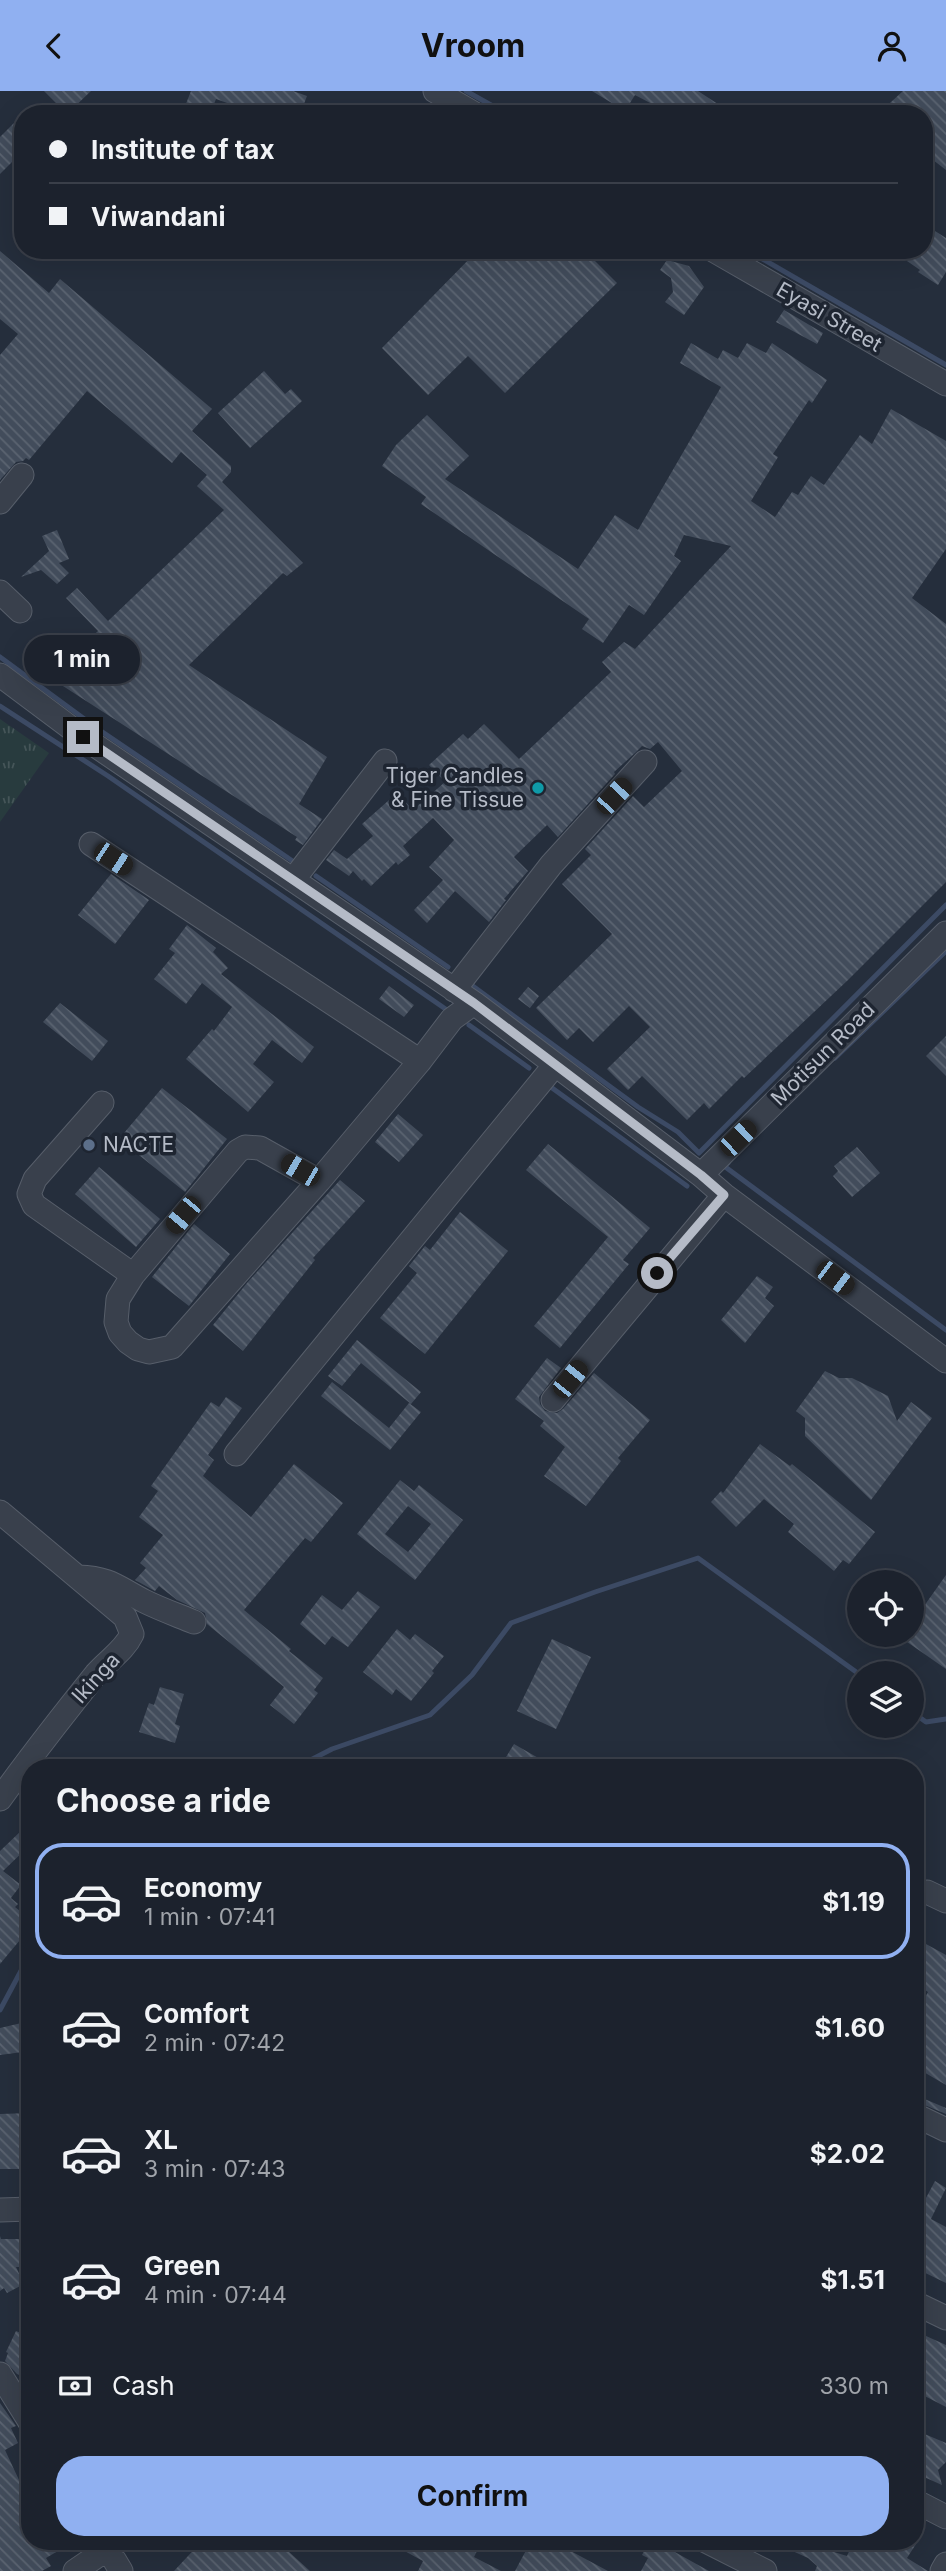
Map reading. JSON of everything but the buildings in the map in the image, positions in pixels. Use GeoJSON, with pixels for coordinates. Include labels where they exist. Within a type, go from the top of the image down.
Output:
{"type":"FeatureCollection","features":[{"type":"Feature","properties":{"kind":"street"},"geometry":{"type":"LineString","coordinates":[[435,91],[459,105]]}},
{"type":"Feature","properties":{"kind":"street","name":"Eyasi Street"},"geometry":{"type":"LineString","coordinates":[[729,259],[946,384]]}},
{"type":"Feature","properties":{"kind":"street"},"geometry":{"type":"LineString","coordinates":[[0,502],[22,475]]}},
{"type":"Feature","properties":{"kind":"street"},"geometry":{"type":"LineString","coordinates":[[0,592],[20,611]]}},
{"type":"Feature","properties":{"kind":"street"},"geometry":{"type":"LineString","coordinates":[[0,675],[83,737],[474,1003],[946,1361]]}},
{"type":"Feature","properties":{"kind":"street"},"geometry":{"type":"LineString","coordinates":[[293,880],[385,761]]}},
{"type":"Feature","properties":{"kind":"street"},"geometry":{"type":"LineString","coordinates":[[454,990],[551,865],[645,762]]}},
{"type":"Feature","properties":{"kind":"street"},"geometry":{"type":"LineString","coordinates":[[91,844],[420,1061]]}},
{"type":"Feature","properties":{"kind":"street","name":"Motisun Road"},"geometry":{"type":"LineString","coordinates":[[701,1175],[946,933]]}},
{"type":"Feature","properties":{"kind":"street"},"geometry":{"type":"LineString","coordinates":[[319,1181],[260,1148],[245,1147],[238,1151],[133,1275],[118,1299],[115,1310],[120,1333],[138,1349],[149,1352],[172,1347],[319,1181],[452,1019],[474,1003]]}},
{"type":"Feature","properties":{"kind":"street"},"geometry":{"type":"LineString","coordinates":[[236,1454],[554,1066]]}},
{"type":"Feature","properties":{"kind":"street"},"geometry":{"type":"LineString","coordinates":[[102,1103],[35,1179],[29,1194],[34,1205],[133,1275]]}},
{"type":"Feature","properties":{"kind":"street"},"geometry":{"type":"LineString","coordinates":[[553,1400],[724,1195]]}},
{"type":"Feature","properties":{"kind":"street","name":"Ikinga"},"geometry":{"type":"LineString","coordinates":[[0,1513],[125,1617],[132,1634],[126,1646],[99,1671],[29,1759]]}},
{"type":"Feature","properties":{"kind":"street"},"geometry":{"type":"LineString","coordinates":[[78,1577],[99,1578],[110,1582],[146,1602],[194,1622]]}},
{"type":"Feature","properties":{"kind":"street","name":"Ikinga"},"geometry":{"type":"LineString","coordinates":[[0,1799],[21,1770]]}},
{"type":"Feature","properties":{"kind":"street"},"geometry":{"type":"LineString","coordinates":[[924,2119],[946,2130]]}},
{"type":"Feature","properties":{"kind":"street"},"geometry":{"type":"LineString","coordinates":[[0,2210],[21,2209]]}},
{"type":"Feature","properties":{"kind":"street"},"geometry":{"type":"LineString","coordinates":[[924,2307],[946,2318]]}},
{"type":"Feature","properties":{"kind":"street"},"geometry":{"type":"LineString","coordinates":[[0,2374],[21,2408]]}},
{"type":"Feature","properties":{"kind":"street"},"geometry":{"type":"LineString","coordinates":[[924,2506],[946,2517]]}},
{"type":"Feature","properties":{"kind":"street"},"geometry":{"type":"LineString","coordinates":[[75,2571],[102,2550]]}},
{"type":"Feature","properties":{"kind":"street"},"geometry":{"type":"LineString","coordinates":[[112,2550],[121,2571]]}},
{"type":"Feature","properties":{"kind":"street"},"geometry":{"type":"LineString","coordinates":[[724,2550],[765,2571]]}},
{"type":"Feature","properties":{"kind":"street"},"geometry":{"type":"LineString","coordinates":[[942,2571],[946,2564]]}},
{"type":"Feature","properties":{"kind":"green space"},"geometry":{"type":"Polygon","coordinates":[[[0,719],[49,753],[0,822],[0,719]]]}},
{"type":"Feature","properties":{"kind":"waterway"},"geometry":{"type":"LineString","coordinates":[[466,91],[491,105]]}},
{"type":"Feature","properties":{"kind":"waterway"},"geometry":{"type":"LineString","coordinates":[[763,259],[946,365]]}},
{"type":"Feature","properties":{"kind":"waterway"},"geometry":{"type":"LineString","coordinates":[[0,657],[98,729],[294,862]]}},
{"type":"Feature","properties":{"kind":"waterway"},"geometry":{"type":"LineString","coordinates":[[0,706],[108,776],[447,1010]]}},
{"type":"Feature","properties":{"kind":"waterway"},"geometry":{"type":"LineString","coordinates":[[316,876],[448,967]]}},
{"type":"Feature","properties":{"kind":"waterway"},"geometry":{"type":"LineString","coordinates":[[470,984],[638,1107],[678,1132],[699,1153],[946,905]]}},
{"type":"Feature","properties":{"kind":"waterway"},"geometry":{"type":"LineString","coordinates":[[835,1058],[946,951]]}},
{"type":"Feature","properties":{"kind":"waterway"},"geometry":{"type":"LineString","coordinates":[[469,1025],[529,1068]]}},
{"type":"Feature","properties":{"kind":"waterway"},"geometry":{"type":"LineString","coordinates":[[548,1085],[687,1186]]}},
{"type":"Feature","properties":{"kind":"waterway"},"geometry":{"type":"LineString","coordinates":[[728,1163],[724,1166],[946,1330]]}},
{"type":"Feature","properties":{"kind":"waterway"},"geometry":{"type":"LineString","coordinates":[[313,1759],[332,1749],[430,1715],[472,1675],[511,1623],[698,1558],[847,1665]]}},
{"type":"Feature","properties":{"kind":"waterway"},"geometry":{"type":"LineString","coordinates":[[924,1721],[946,1719]]}},
{"type":"Feature","properties":{"kind":"waterway"},"geometry":{"type":"LineString","coordinates":[[0,2010],[21,1971]]}},
{"type":"Feature","properties":{"kind":"place","name":"Tiger Candles & Fine Tissue"},"geometry":{"type":"Point","coordinates":[538,788]}},
{"type":"Feature","properties":{"kind":"place","name":"NACTE"},"geometry":{"type":"Point","coordinates":[89,1145]}},
{"type":"Feature","properties":{"kind":"route"},"geometry":{"type":"LineString","coordinates":[[83,737],[474,1003],[724,1195],[657,1273]]}}]}
